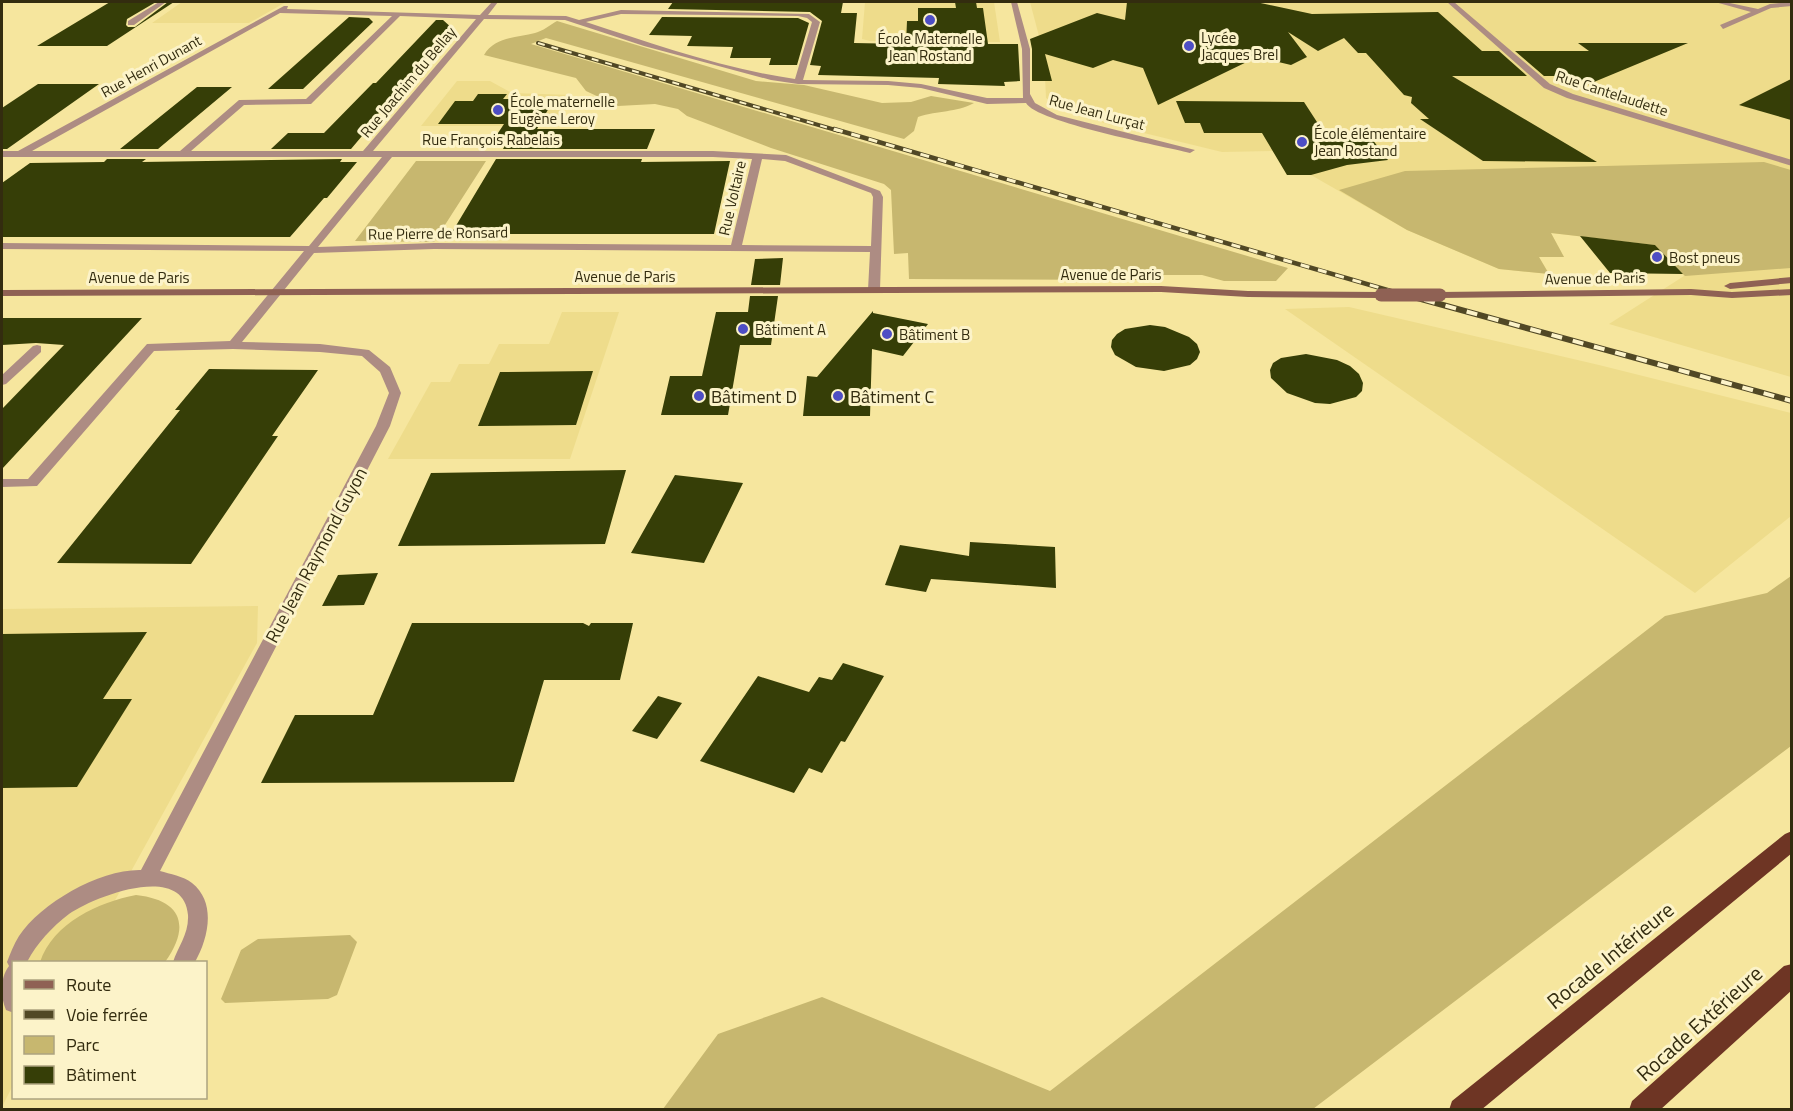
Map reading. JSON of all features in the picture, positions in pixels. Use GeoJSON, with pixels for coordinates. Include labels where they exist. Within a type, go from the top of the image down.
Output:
{"type":"FeatureCollection","features":[{"type":"Feature","properties":{"kind":"highway","name":"Rocade Intérieure"},"geometry":{"type":"LineString","coordinates":[[1461,1110],[1791,840]]}},
{"type":"Feature","properties":{"kind":"highway","name":"Rocade Extérieure"},"geometry":{"type":"LineString","coordinates":[[1641,1110],[1791,974]]}},
{"type":"Feature","properties":{"kind":"main road"},"geometry":{"type":"LineString","coordinates":[[1691,292],[1791,280]]}},
{"type":"Feature","properties":{"kind":"main road","name":"Avenue de Paris"},"geometry":{"type":"LineString","coordinates":[[2,303],[274,296],[874,290],[1161,289],[1248,294],[1381,296],[1691,292]]}},
{"type":"Feature","properties":{"kind":"main road"},"geometry":{"type":"LineString","coordinates":[[1691,292],[1732,295],[1791,292]]}},
{"type":"Feature","properties":{"kind":"main road","name":"Avenue de Paris"},"geometry":{"type":"LineString","coordinates":[[2,293],[274,296],[1193,297],[1248,294]]}},
{"type":"Feature","properties":{"kind":"street"},"geometry":{"type":"LineString","coordinates":[[131,23],[163,2]]}},
{"type":"Feature","properties":{"kind":"street","name":"Rue Henri Dunant"},"geometry":{"type":"LineString","coordinates":[[19,154],[296,2]]}},
{"type":"Feature","properties":{"kind":"street","name":"Rue Joachim du Bellay"},"geometry":{"type":"LineString","coordinates":[[366,154],[495,2]]}},
{"type":"Feature","properties":{"kind":"street","name":"Rue Jean Lurçat"},"geometry":{"type":"LineString","coordinates":[[1014,2],[1026,49],[1027,100],[1036,109],[1054,117],[1190,150]]}},
{"type":"Feature","properties":{"kind":"street","name":"Rue Cantelaudette"},"geometry":{"type":"LineString","coordinates":[[1450,2],[1547,86],[1570,96],[1791,163]]}},
{"type":"Feature","properties":{"kind":"street"},"geometry":{"type":"LineString","coordinates":[[1718,2],[1758,11]]}},
{"type":"Feature","properties":{"kind":"street"},"geometry":{"type":"LineString","coordinates":[[1723,27],[1770,6],[1791,4]]}},
{"type":"Feature","properties":{"kind":"street"},"geometry":{"type":"LineString","coordinates":[[278,11],[562,17],[746,73],[798,82],[888,83],[921,86],[987,101],[1027,100]]}},
{"type":"Feature","properties":{"kind":"street"},"geometry":{"type":"LineString","coordinates":[[578,22],[621,12],[809,16],[816,22],[798,82]]}},
{"type":"Feature","properties":{"kind":"street"},"geometry":{"type":"LineString","coordinates":[[182,154],[242,102],[308,102],[398,14]]}},
{"type":"Feature","properties":{"kind":"street","name":"Rue François Rabelais"},"geometry":{"type":"LineString","coordinates":[[2,154],[758,155],[786,158],[875,191],[878,197],[874,290]]}},
{"type":"Feature","properties":{"kind":"street","name":"Rue Joachim du Bellay"},"geometry":{"type":"LineString","coordinates":[[274,296],[389,154]]}},
{"type":"Feature","properties":{"kind":"street","name":"Rue Voltaire"},"geometry":{"type":"LineString","coordinates":[[736,248],[758,155]]}},
{"type":"Feature","properties":{"kind":"street","name":"Rue Pierre de Ronsard"},"geometry":{"type":"LineString","coordinates":[[2,246],[248,247],[312,250],[434,246],[876,249]]}},
{"type":"Feature","properties":{"kind":"street"},"geometry":{"type":"LineString","coordinates":[[233,345],[274,296]]}},
{"type":"Feature","properties":{"kind":"street","name":"Rue Jean Raymond Guyon"},"geometry":{"type":"LineString","coordinates":[[2,483],[32,483],[151,347],[233,345],[320,348],[365,353],[386,370],[395,393],[383,426],[147,877]]}},
{"type":"Feature","properties":{"kind":"street"},"geometry":{"type":"LineString","coordinates":[[2,381],[37,349]]}},
{"type":"Feature","properties":{"kind":"street"},"geometry":{"type":"LineString","coordinates":[[18,961],[36,933],[60,910],[88,892],[118,881],[147,877],[170,880],[188,891],[198,908],[198,929],[184,961]]}},
{"type":"Feature","properties":{"kind":"street"},"geometry":{"type":"LineString","coordinates":[[12,978],[10,983],[12,994]]}},
{"type":"Feature","properties":{"kind":"shaded area"},"geometry":{"type":"Polygon","coordinates":[[[182,2],[286,2],[249,23],[152,23],[182,2]]]}},
{"type":"Feature","properties":{"kind":"shaded area","name":"École Maternelle Jean Rostand"},"geometry":{"type":"Polygon","coordinates":[[[865,2],[994,2],[1000,42],[870,41],[862,39],[865,2]]]}},
{"type":"Feature","properties":{"kind":"shaded area"},"geometry":{"type":"Polygon","coordinates":[[[1030,2],[1791,2],[1791,377],[1609,324],[1684,276],[1655,245],[1551,233],[1564,257],[1539,257],[1549,274],[1499,269],[1407,230],[1311,175],[1287,175],[1274,151],[1222,152],[1111,125],[1066,111],[1046,98],[1044,55],[1030,2]]]}},
{"type":"Feature","properties":{"kind":"shaded area","name":"École maternelle Eugène Leroy"},"geometry":{"type":"Polygon","coordinates":[[[457,81],[490,81],[512,93],[572,95],[554,126],[421,126],[457,81]]]}},
{"type":"Feature","properties":{"kind":"shaded area"},"geometry":{"type":"Polygon","coordinates":[[[1349,307],[1599,365],[1791,413],[1791,516],[1695,593],[1285,309],[1349,307]]]}},
{"type":"Feature","properties":{"kind":"shaded area"},"geometry":{"type":"Polygon","coordinates":[[[562,312],[619,312],[570,459],[388,459],[431,382],[450,382],[459,364],[489,364],[499,344],[549,344],[562,312]]]}},
{"type":"Feature","properties":{"kind":"shaded area"},"geometry":{"type":"Polygon","coordinates":[[[258,606],[257,643],[82,961],[12,961],[12,1087],[2,1107],[2,609],[258,606]]]}},
{"type":"Feature","properties":{"kind":"green space"},"geometry":{"type":"Polygon","coordinates":[[[557,21],[756,81],[804,85],[882,103],[911,102],[931,96],[974,103],[918,117],[914,131],[904,139],[546,38],[531,44],[1288,268],[1276,281],[1224,281],[1202,275],[1151,275],[1135,280],[909,279],[908,253],[894,254],[891,190],[884,184],[771,148],[687,116],[678,109],[655,104],[618,106],[586,91],[576,78],[484,55],[500,41],[538,32],[557,21]]]}},
{"type":"Feature","properties":{"kind":"green space"},"geometry":{"type":"Polygon","coordinates":[[[416,161],[486,161],[434,242],[355,241],[416,161]]]}},
{"type":"Feature","properties":{"kind":"green space"},"geometry":{"type":"Polygon","coordinates":[[[1764,162],[1791,170],[1791,268],[1685,276],[1655,245],[1551,233],[1564,257],[1539,257],[1549,274],[1499,269],[1407,230],[1339,190],[1405,171],[1764,162]]]}},
{"type":"Feature","properties":{"kind":"green space"},"geometry":{"type":"Polygon","coordinates":[[[1791,576],[1791,746],[1313,1109],[663,1109],[718,1034],[822,997],[1050,1091],[1665,616],[1767,593],[1791,576]]]}},
{"type":"Feature","properties":{"kind":"green space"},"geometry":{"type":"Polygon","coordinates":[[[136,895],[152,898],[164,903],[178,917],[178,937],[166,961],[40,961],[46,948],[66,926],[93,909],[136,895]]]}},
{"type":"Feature","properties":{"kind":"green space"},"geometry":{"type":"Polygon","coordinates":[[[350,935],[357,942],[337,995],[328,999],[225,1003],[221,999],[241,950],[258,939],[350,935]]]}},
{"type":"Feature","properties":{"kind":"building"},"geometry":{"type":"Polygon","coordinates":[[[110,2],[156,2],[127,19],[128,27],[135,27],[168,2],[174,2],[107,46],[37,46],[110,2]]]}},
{"type":"Feature","properties":{"kind":"building"},"geometry":{"type":"Polygon","coordinates":[[[673,2],[843,2],[841,13],[857,13],[854,43],[906,44],[907,21],[918,21],[918,8],[956,8],[955,2],[976,2],[977,8],[983,8],[988,44],[1018,44],[1020,81],[1004,82],[1005,86],[938,84],[939,78],[818,75],[821,66],[810,65],[822,21],[810,12],[668,9],[673,2]]]}},
{"type":"Feature","properties":{"kind":"building"},"geometry":{"type":"Polygon","coordinates":[[[1127,2],[1256,2],[1312,14],[1438,12],[1482,51],[1499,51],[1527,76],[1452,76],[1597,162],[1483,161],[1420,119],[1429,119],[1411,103],[1412,97],[1404,95],[1366,53],[1358,53],[1344,38],[1318,51],[1288,32],[1307,57],[1291,65],[1257,57],[1158,105],[1143,68],[1113,60],[1093,68],[1045,54],[1052,81],[1032,81],[1030,39],[1097,13],[1125,20],[1127,2]]]}},
{"type":"Feature","properties":{"kind":"building"},"geometry":{"type":"Polygon","coordinates":[[[349,17],[369,18],[373,22],[303,89],[268,89],[349,17]]]}},
{"type":"Feature","properties":{"kind":"building"},"geometry":{"type":"Polygon","coordinates":[[[662,17],[798,18],[809,23],[797,65],[769,65],[771,58],[730,58],[733,47],[687,46],[692,36],[649,35],[662,17]]]}},
{"type":"Feature","properties":{"kind":"building"},"geometry":{"type":"Polygon","coordinates":[[[436,20],[443,20],[453,29],[370,123],[373,123],[351,149],[271,149],[288,133],[324,133],[436,20]]]}},
{"type":"Feature","properties":{"kind":"building"},"geometry":{"type":"Polygon","coordinates":[[[1578,43],[1688,43],[1577,89],[1563,76],[1544,76],[1515,51],[1589,51],[1578,43]]]}},
{"type":"Feature","properties":{"kind":"building"},"geometry":{"type":"Polygon","coordinates":[[[1791,79],[1791,120],[1739,105],[1791,79]]]}},
{"type":"Feature","properties":{"kind":"building"},"geometry":{"type":"Polygon","coordinates":[[[38,84],[99,84],[7,149],[2,149],[2,108],[38,84]]]}},
{"type":"Feature","properties":{"kind":"building"},"geometry":{"type":"Polygon","coordinates":[[[197,87],[232,87],[158,149],[120,149],[197,87]]]}},
{"type":"Feature","properties":{"kind":"building"},"geometry":{"type":"Polygon","coordinates":[[[478,94],[507,94],[503,99],[554,99],[537,129],[655,129],[647,149],[503,149],[507,142],[492,142],[504,124],[438,124],[455,101],[473,101],[478,94]]]}},
{"type":"Feature","properties":{"kind":"building"},"geometry":{"type":"Polygon","coordinates":[[[1176,101],[1304,102],[1328,139],[1372,139],[1388,160],[1347,165],[1311,175],[1287,175],[1262,133],[1204,133],[1200,123],[1185,123],[1176,101]]]}},
{"type":"Feature","properties":{"kind":"building"},"geometry":{"type":"Polygon","coordinates":[[[107,159],[146,159],[142,162],[342,159],[340,162],[357,162],[290,237],[2,237],[2,183],[30,163],[104,162],[107,159]]]}},
{"type":"Feature","properties":{"kind":"building"},"geometry":{"type":"Polygon","coordinates":[[[496,159],[730,161],[714,234],[451,234],[496,159]]]}},
{"type":"Feature","properties":{"kind":"building"},"geometry":{"type":"Polygon","coordinates":[[[1580,236],[1655,245],[1683,274],[1610,273],[1580,236]]]}},
{"type":"Feature","properties":{"kind":"building"},"geometry":{"type":"Polygon","coordinates":[[[783,258],[780,285],[751,285],[755,259],[783,258]]]}},
{"type":"Feature","properties":{"kind":"building"},"geometry":{"type":"Polygon","coordinates":[[[750,296],[778,296],[771,345],[740,345],[728,415],[661,415],[670,376],[702,376],[716,312],[748,312],[750,296]]]}},
{"type":"Feature","properties":{"kind":"building"},"geometry":{"type":"Polygon","coordinates":[[[873,311],[873,313],[928,324],[903,356],[872,349],[870,416],[803,416],[807,376],[817,377],[873,311]]]}},
{"type":"Feature","properties":{"kind":"building"},"geometry":{"type":"Polygon","coordinates":[[[2,318],[142,318],[2,469],[2,409],[64,345],[36,343],[2,345],[2,318]]]}},
{"type":"Feature","properties":{"kind":"building"},"geometry":{"type":"Polygon","coordinates":[[[1150,325],[1165,327],[1189,337],[1197,344],[1200,352],[1197,359],[1190,365],[1164,371],[1136,367],[1115,355],[1111,347],[1112,340],[1117,334],[1125,329],[1150,325]]]}},
{"type":"Feature","properties":{"kind":"building"},"geometry":{"type":"Polygon","coordinates":[[[1306,354],[1337,360],[1350,366],[1359,374],[1363,383],[1362,391],[1356,397],[1330,404],[1315,403],[1287,393],[1271,378],[1270,370],[1273,363],[1281,358],[1306,354]]]}},
{"type":"Feature","properties":{"kind":"building"},"geometry":{"type":"Polygon","coordinates":[[[209,369],[318,370],[272,436],[278,436],[191,564],[57,563],[180,410],[175,410],[209,369]]]}},
{"type":"Feature","properties":{"kind":"building"},"geometry":{"type":"Polygon","coordinates":[[[593,371],[576,425],[478,426],[500,372],[593,371]]]}},
{"type":"Feature","properties":{"kind":"building"},"geometry":{"type":"Polygon","coordinates":[[[626,470],[605,544],[398,546],[431,473],[626,470]]]}},
{"type":"Feature","properties":{"kind":"building"},"geometry":{"type":"Polygon","coordinates":[[[675,475],[743,483],[704,563],[631,553],[675,475]]]}},
{"type":"Feature","properties":{"kind":"building"},"geometry":{"type":"Polygon","coordinates":[[[970,542],[1055,547],[1056,588],[931,579],[926,592],[885,585],[900,545],[969,556],[970,542]]]}},
{"type":"Feature","properties":{"kind":"building"},"geometry":{"type":"Polygon","coordinates":[[[378,573],[364,605],[322,606],[338,575],[378,573]]]}},
{"type":"Feature","properties":{"kind":"building"},"geometry":{"type":"Polygon","coordinates":[[[412,623],[583,623],[589,626],[591,623],[633,623],[620,680],[544,680],[514,782],[261,783],[295,715],[373,715],[412,623]]]}},
{"type":"Feature","properties":{"kind":"building"},"geometry":{"type":"Polygon","coordinates":[[[147,632],[103,699],[132,699],[77,787],[2,788],[2,634],[147,632]]]}},
{"type":"Feature","properties":{"kind":"building"},"geometry":{"type":"Polygon","coordinates":[[[843,663],[884,676],[845,742],[841,741],[822,773],[809,768],[794,793],[700,761],[758,676],[809,692],[819,677],[832,680],[843,663]]]}},
{"type":"Feature","properties":{"kind":"building"},"geometry":{"type":"Polygon","coordinates":[[[658,696],[682,703],[657,739],[632,731],[658,696]]]}},
{"type":"Feature","properties":{"kind":"railway"},"geometry":{"type":"LineString","coordinates":[[538,43],[839,131]]}},
{"type":"Feature","properties":{"kind":"railway"},"geometry":{"type":"LineString","coordinates":[[834,129],[1408,296]]}},
{"type":"Feature","properties":{"kind":"railway"},"geometry":{"type":"LineString","coordinates":[[1403,294],[1792,401]]}},
{"type":"Feature","properties":{"kind":"place","name":"École Maternelle Jean Rostand"},"geometry":{"type":"Point","coordinates":[930,20]}},
{"type":"Feature","properties":{"kind":"place","name":"Lycée Jacques Brel"},"geometry":{"type":"Point","coordinates":[1189,46]}},
{"type":"Feature","properties":{"kind":"place","name":"École maternelle Eugène Leroy"},"geometry":{"type":"Point","coordinates":[498,110]}},
{"type":"Feature","properties":{"kind":"place","name":"École élémentaire Jean Rostand"},"geometry":{"type":"Point","coordinates":[1302,142]}},
{"type":"Feature","properties":{"kind":"place","name":"Bost pneus"},"geometry":{"type":"Point","coordinates":[1657,257]}},
{"type":"Feature","properties":{"kind":"place","name":"Bâtiment A"},"geometry":{"type":"Point","coordinates":[743,329]}},
{"type":"Feature","properties":{"kind":"place","name":"Bâtiment B"},"geometry":{"type":"Point","coordinates":[887,334]}},
{"type":"Feature","properties":{"kind":"place","name":"Bâtiment D"},"geometry":{"type":"Point","coordinates":[699,396]}},
{"type":"Feature","properties":{"kind":"place","name":"Bâtiment C"},"geometry":{"type":"Point","coordinates":[838,396]}}]}
